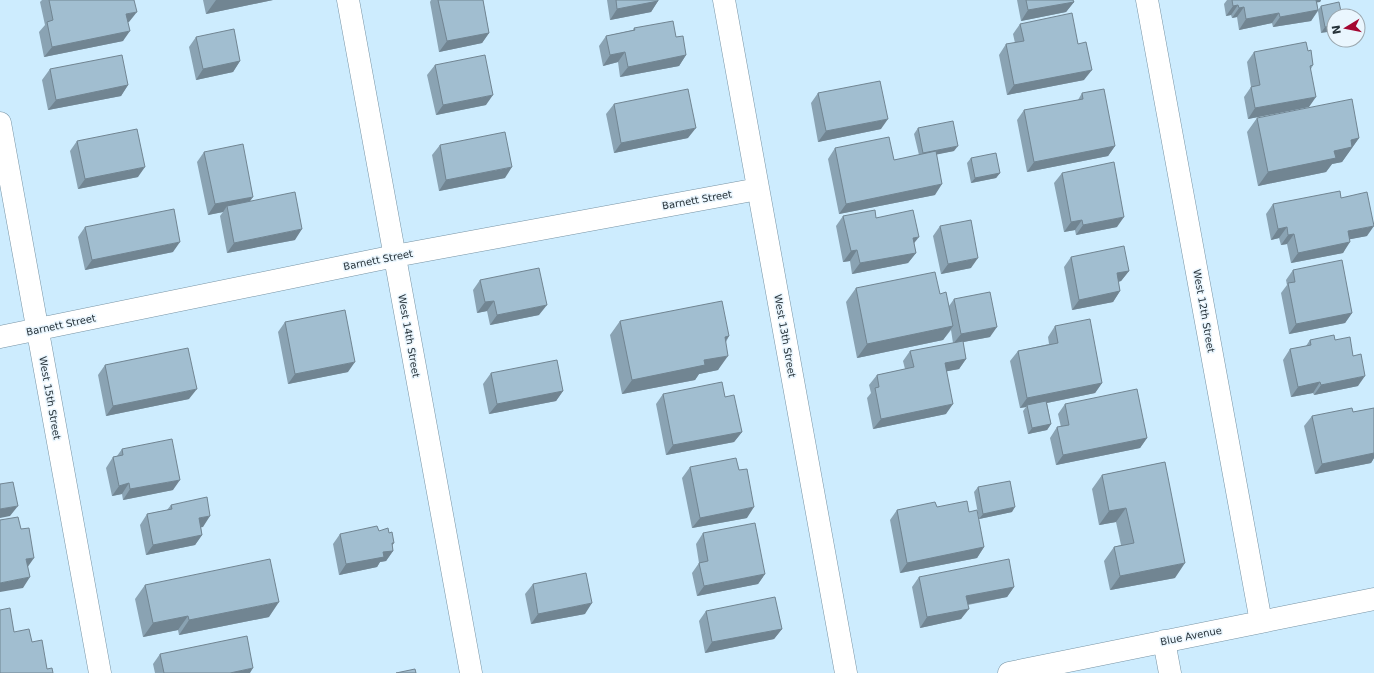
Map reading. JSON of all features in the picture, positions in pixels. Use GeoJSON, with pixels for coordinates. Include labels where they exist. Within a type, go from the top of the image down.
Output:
{"type":"FeatureCollection","features":[{"type":"Feature","properties":{"kind":"street","name":"West 14th Street"},"geometry":{"type":"LineString","coordinates":[[348,0],[471,673]]}},
{"type":"Feature","properties":{"kind":"street","name":"West 13th Street"},"geometry":{"type":"LineString","coordinates":[[724,0],[846,673]]}},
{"type":"Feature","properties":{"kind":"street","name":"West 12th Street"},"geometry":{"type":"LineString","coordinates":[[1147,0],[1261,622]]}},
{"type":"Feature","properties":{"kind":"street","name":"West 15th Street"},"geometry":{"type":"LineString","coordinates":[[0,122],[100,673]]}},
{"type":"Feature","properties":{"kind":"street","name":"Barnett Street"},"geometry":{"type":"LineString","coordinates":[[0,337],[395,256],[758,189]]}},
{"type":"Feature","properties":{"kind":"street","name":"Blue Avenue"},"geometry":{"type":"LineString","coordinates":[[1009,673],[1374,599]]}},
{"type":"Feature","properties":{"kind":"street"},"geometry":{"type":"LineString","coordinates":[[1164,641],[1170,673]]}},
{"type":"Feature","properties":{"kind":"building"},"geometry":{"type":"Polygon","coordinates":[[[49,0],[134,0],[137,12],[126,14],[130,31],[52,47],[47,22],[53,20],[49,0]]]}},
{"type":"Feature","properties":{"kind":"building"},"geometry":{"type":"Polygon","coordinates":[[[438,0],[483,0],[489,33],[447,41],[438,0]]]}},
{"type":"Feature","properties":{"kind":"building"},"geometry":{"type":"Polygon","coordinates":[[[616,0],[658,0],[658,1],[617,9],[616,0]]]}},
{"type":"Feature","properties":{"kind":"building"},"geometry":{"type":"Polygon","coordinates":[[[1026,0],[1073,0],[1074,2],[1028,10],[1026,0]]]}},
{"type":"Feature","properties":{"kind":"building"},"geometry":{"type":"Polygon","coordinates":[[[1232,0],[1316,0],[1318,10],[1280,17],[1279,13],[1246,19],[1244,7],[1239,8],[1238,5],[1233,6],[1232,0]]]}},
{"type":"Feature","properties":{"kind":"building"},"geometry":{"type":"Polygon","coordinates":[[[1339,2],[1340,8],[1326,8],[1326,27],[1325,27],[1321,6],[1339,2]]]}},
{"type":"Feature","properties":{"kind":"building"},"geometry":{"type":"Polygon","coordinates":[[[1072,13],[1078,44],[1086,42],[1092,70],[1014,85],[1006,44],[1024,41],[1020,24],[1072,13]]]}},
{"type":"Feature","properties":{"kind":"building"},"geometry":{"type":"Polygon","coordinates":[[[673,21],[676,37],[683,36],[686,55],[628,67],[625,52],[610,55],[606,36],[635,30],[634,28],[673,21]]]}},
{"type":"Feature","properties":{"kind":"building"},"geometry":{"type":"Polygon","coordinates":[[[234,29],[240,61],[203,69],[196,37],[234,29]]]}},
{"type":"Feature","properties":{"kind":"building"},"geometry":{"type":"Polygon","coordinates":[[[1306,42],[1308,51],[1311,50],[1313,65],[1310,66],[1316,97],[1255,108],[1251,87],[1260,85],[1254,52],[1306,42]]]}},
{"type":"Feature","properties":{"kind":"building"},"geometry":{"type":"Polygon","coordinates":[[[122,55],[128,85],[56,100],[50,69],[122,55]]]}},
{"type":"Feature","properties":{"kind":"building"},"geometry":{"type":"Polygon","coordinates":[[[485,55],[493,95],[443,105],[435,65],[485,55]]]}},
{"type":"Feature","properties":{"kind":"building"},"geometry":{"type":"Polygon","coordinates":[[[880,81],[888,119],[826,131],[818,93],[880,81]]]}},
{"type":"Feature","properties":{"kind":"building"},"geometry":{"type":"Polygon","coordinates":[[[688,89],[696,128],[621,143],[614,104],[688,89]]]}},
{"type":"Feature","properties":{"kind":"building"},"geometry":{"type":"Polygon","coordinates":[[[1104,89],[1115,146],[1034,162],[1024,110],[1083,99],[1082,93],[1104,89]]]}},
{"type":"Feature","properties":{"kind":"building"},"geometry":{"type":"Polygon","coordinates":[[[1352,99],[1359,138],[1351,140],[1352,147],[1334,151],[1336,158],[1268,172],[1257,118],[1352,99]]]}},
{"type":"Feature","properties":{"kind":"building"},"geometry":{"type":"Polygon","coordinates":[[[953,121],[958,146],[923,153],[918,128],[953,121]]]}},
{"type":"Feature","properties":{"kind":"building"},"geometry":{"type":"Polygon","coordinates":[[[137,129],[145,167],[85,179],[77,141],[137,129]]]}},
{"type":"Feature","properties":{"kind":"building"},"geometry":{"type":"Polygon","coordinates":[[[505,132],[512,167],[446,180],[440,145],[505,132]]]}},
{"type":"Feature","properties":{"kind":"building"},"geometry":{"type":"Polygon","coordinates":[[[889,137],[894,160],[936,151],[942,184],[846,204],[835,148],[889,137]]]}},
{"type":"Feature","properties":{"kind":"building"},"geometry":{"type":"Polygon","coordinates":[[[243,144],[253,197],[215,204],[204,152],[243,144]]]}},
{"type":"Feature","properties":{"kind":"building"},"geometry":{"type":"Polygon","coordinates":[[[996,153],[1000,173],[975,178],[971,158],[996,153]]]}},
{"type":"Feature","properties":{"kind":"building"},"geometry":{"type":"Polygon","coordinates":[[[1114,162],[1124,217],[1083,225],[1082,220],[1071,222],[1062,173],[1114,162]]]}},
{"type":"Feature","properties":{"kind":"building"},"geometry":{"type":"Polygon","coordinates":[[[1340,191],[1341,198],[1367,192],[1374,226],[1348,231],[1350,242],[1298,253],[1294,234],[1288,235],[1287,227],[1278,229],[1273,204],[1340,191]]]}},
{"type":"Feature","properties":{"kind":"building"},"geometry":{"type":"Polygon","coordinates":[[[295,192],[302,229],[234,243],[227,206],[295,192]]]}},
{"type":"Feature","properties":{"kind":"building"},"geometry":{"type":"Polygon","coordinates":[[[174,209],[180,242],[92,260],[85,227],[174,209]]]}},
{"type":"Feature","properties":{"kind":"building"},"geometry":{"type":"Polygon","coordinates":[[[875,210],[876,218],[913,210],[919,237],[913,238],[916,253],[860,263],[857,250],[851,251],[843,216],[875,210]]]}},
{"type":"Feature","properties":{"kind":"building"},"geometry":{"type":"Polygon","coordinates":[[[971,220],[978,258],[948,264],[940,226],[971,220]]]}},
{"type":"Feature","properties":{"kind":"building"},"geometry":{"type":"Polygon","coordinates":[[[1124,246],[1129,271],[1117,273],[1120,291],[1079,300],[1071,257],[1124,246]]]}},
{"type":"Feature","properties":{"kind":"building"},"geometry":{"type":"Polygon","coordinates":[[[1342,260],[1352,313],[1296,324],[1288,283],[1295,282],[1293,270],[1342,260]]]}},
{"type":"Feature","properties":{"kind":"building"},"geometry":{"type":"Polygon","coordinates":[[[539,268],[547,305],[497,315],[494,301],[485,302],[480,280],[539,268]]]}},
{"type":"Feature","properties":{"kind":"building"},"geometry":{"type":"Polygon","coordinates":[[[935,272],[940,294],[946,292],[953,326],[867,344],[856,288],[935,272]]]}},
{"type":"Feature","properties":{"kind":"building"},"geometry":{"type":"Polygon","coordinates":[[[990,292],[997,327],[961,334],[954,299],[990,292]]]}},
{"type":"Feature","properties":{"kind":"building"},"geometry":{"type":"Polygon","coordinates":[[[722,301],[729,336],[725,337],[728,356],[704,360],[705,365],[632,380],[620,321],[722,301]]]}},
{"type":"Feature","properties":{"kind":"building"},"geometry":{"type":"Polygon","coordinates":[[[345,310],[355,362],[295,374],[285,322],[345,310]]]}},
{"type":"Feature","properties":{"kind":"building"},"geometry":{"type":"Polygon","coordinates":[[[1090,319],[1102,383],[1027,398],[1018,351],[1058,343],[1055,326],[1090,319]]]}},
{"type":"Feature","properties":{"kind":"building"},"geometry":{"type":"Polygon","coordinates":[[[1334,335],[1335,340],[1350,337],[1353,356],[1361,354],[1365,376],[1321,385],[1320,382],[1298,387],[1290,349],[1311,345],[1310,340],[1334,335]]]}},
{"type":"Feature","properties":{"kind":"building"},"geometry":{"type":"Polygon","coordinates":[[[963,341],[966,359],[945,363],[953,404],[881,419],[875,388],[879,387],[877,375],[914,367],[910,351],[963,341]]]}},
{"type":"Feature","properties":{"kind":"building"},"geometry":{"type":"Polygon","coordinates":[[[188,348],[197,389],[113,406],[105,365],[188,348]]]}},
{"type":"Feature","properties":{"kind":"building"},"geometry":{"type":"Polygon","coordinates":[[[557,360],[563,391],[497,404],[491,373],[557,360]]]}},
{"type":"Feature","properties":{"kind":"building"},"geometry":{"type":"Polygon","coordinates":[[[722,382],[725,397],[734,395],[742,432],[673,445],[663,394],[722,382]]]}},
{"type":"Feature","properties":{"kind":"building"},"geometry":{"type":"Polygon","coordinates":[[[1137,389],[1147,438],[1063,455],[1057,427],[1069,425],[1065,404],[1137,389]]]}},
{"type":"Feature","properties":{"kind":"building"},"geometry":{"type":"Polygon","coordinates":[[[1046,401],[1051,424],[1032,428],[1027,405],[1046,401]]]}},
{"type":"Feature","properties":{"kind":"building"},"geometry":{"type":"Polygon","coordinates":[[[1352,408],[1353,412],[1374,408],[1374,453],[1322,464],[1312,416],[1352,408]]]}},
{"type":"Feature","properties":{"kind":"building"},"geometry":{"type":"Polygon","coordinates":[[[172,439],[180,480],[130,489],[129,483],[119,486],[113,457],[123,455],[122,449],[172,439]]]}},
{"type":"Feature","properties":{"kind":"building"},"geometry":{"type":"Polygon","coordinates":[[[736,458],[739,470],[747,469],[754,507],[700,518],[690,467],[736,458]]]}},
{"type":"Feature","properties":{"kind":"building"},"geometry":{"type":"Polygon","coordinates":[[[1165,462],[1185,563],[1120,576],[1114,547],[1134,543],[1126,508],[1109,511],[1102,475],[1165,462]]]}},
{"type":"Feature","properties":{"kind":"building"},"geometry":{"type":"Polygon","coordinates":[[[1010,481],[1015,507],[983,514],[978,487],[1010,481]]]}},
{"type":"Feature","properties":{"kind":"building"},"geometry":{"type":"Polygon","coordinates":[[[13,482],[18,506],[0,509],[0,484],[13,482]]]}},
{"type":"Feature","properties":{"kind":"building"},"geometry":{"type":"Polygon","coordinates":[[[207,497],[210,516],[199,518],[202,535],[153,545],[147,514],[172,509],[171,505],[207,497]]]}},
{"type":"Feature","properties":{"kind":"building"},"geometry":{"type":"Polygon","coordinates":[[[967,501],[969,512],[977,510],[984,547],[907,563],[897,510],[935,502],[937,507],[967,501]]]}},
{"type":"Feature","properties":{"kind":"building"},"geometry":{"type":"Polygon","coordinates":[[[18,517],[21,529],[29,528],[34,558],[26,559],[30,577],[0,583],[0,520],[18,517]]]}},
{"type":"Feature","properties":{"kind":"building"},"geometry":{"type":"Polygon","coordinates":[[[755,523],[765,574],[704,586],[699,563],[708,561],[703,533],[755,523]]]}},
{"type":"Feature","properties":{"kind":"building"},"geometry":{"type":"Polygon","coordinates":[[[377,526],[379,531],[388,528],[389,533],[392,532],[394,543],[392,543],[393,551],[383,552],[384,557],[346,564],[340,534],[377,526]]]}},
{"type":"Feature","properties":{"kind":"building"},"geometry":{"type":"Polygon","coordinates":[[[270,559],[279,602],[189,620],[188,616],[153,623],[145,585],[270,559]]]}},
{"type":"Feature","properties":{"kind":"building"},"geometry":{"type":"Polygon","coordinates":[[[1009,559],[1014,587],[966,596],[969,609],[927,617],[919,577],[1009,559]]]}},
{"type":"Feature","properties":{"kind":"building"},"geometry":{"type":"Polygon","coordinates":[[[586,573],[592,603],[538,614],[533,584],[586,573]]]}},
{"type":"Feature","properties":{"kind":"building"},"geometry":{"type":"Polygon","coordinates":[[[775,597],[782,629],[712,642],[706,611],[775,597]]]}},
{"type":"Feature","properties":{"kind":"building"},"geometry":{"type":"Polygon","coordinates":[[[10,608],[14,632],[29,629],[32,642],[42,640],[47,669],[52,668],[53,673],[0,673],[0,610],[10,608]]]}},
{"type":"Feature","properties":{"kind":"building"},"geometry":{"type":"Polygon","coordinates":[[[247,636],[253,668],[230,673],[164,673],[160,654],[247,636]]]}},
{"type":"Feature","properties":{"kind":"building"},"geometry":{"type":"Polygon","coordinates":[[[415,669],[416,673],[396,673],[415,669]]]}}]}
